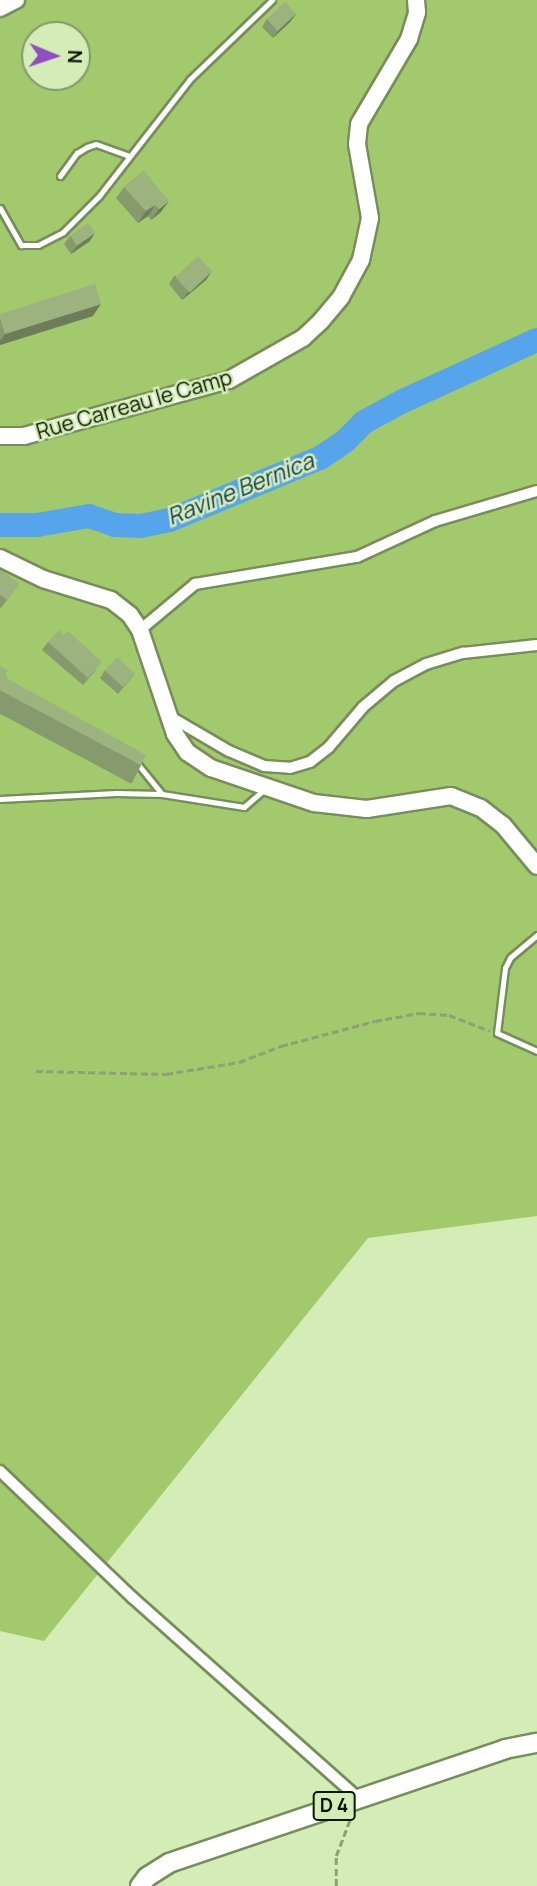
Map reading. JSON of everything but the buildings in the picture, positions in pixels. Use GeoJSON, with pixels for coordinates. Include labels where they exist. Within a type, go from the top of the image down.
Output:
{"type":"FeatureCollection","features":[{"type":"Feature","properties":{"kind":"main road"},"geometry":{"type":"LineString","coordinates":[[0,8],[16,0]]}},
{"type":"Feature","properties":{"kind":"main road","name":"Rue Carreau le Camp"},"geometry":{"type":"LineString","coordinates":[[0,436],[24,436],[229,380],[303,338],[321,321],[341,297],[361,260],[370,218],[357,144],[359,124],[409,39],[417,12],[416,0]]}},
{"type":"Feature","properties":{"kind":"main road"},"geometry":{"type":"LineString","coordinates":[[0,558],[43,579],[111,600],[130,615],[140,630],[175,734],[187,751],[211,768],[314,803],[368,809],[451,796],[481,808],[503,825],[537,866]]}},
{"type":"Feature","properties":{"kind":"main road","name":"D 4"},"geometry":{"type":"LineString","coordinates":[[140,1886],[147,1877],[169,1863],[505,1749],[537,1743]]}},
{"type":"Feature","properties":{"kind":"street"},"geometry":{"type":"LineString","coordinates":[[140,630],[195,584],[357,557],[435,521],[537,492]]}},
{"type":"Feature","properties":{"kind":"street"},"geometry":{"type":"LineString","coordinates":[[169,715],[241,756],[264,766],[290,768],[310,762],[329,747],[363,707],[394,681],[426,664],[463,653],[537,645]]}},
{"type":"Feature","properties":{"kind":"street"},"geometry":{"type":"LineString","coordinates":[[0,1471],[142,1605],[358,1798]]}},
{"type":"Feature","properties":{"kind":"lane"},"geometry":{"type":"LineString","coordinates":[[0,208],[21,245],[29,248],[47,243],[75,222],[190,79],[272,0]]}},
{"type":"Feature","properties":{"kind":"lane"},"geometry":{"type":"LineString","coordinates":[[60,176],[87,146],[96,144],[129,156]]}},
{"type":"Feature","properties":{"kind":"lane"},"geometry":{"type":"LineString","coordinates":[[133,759],[162,794]]}},
{"type":"Feature","properties":{"kind":"lane"},"geometry":{"type":"LineString","coordinates":[[0,799],[104,793],[162,794],[244,807],[268,787]]}},
{"type":"Feature","properties":{"kind":"lane"},"geometry":{"type":"LineString","coordinates":[[537,935],[510,958],[505,968],[497,1033],[537,1051]]}},
{"type":"Feature","properties":{"kind":"path"},"geometry":{"type":"LineString","coordinates":[[36,1071],[166,1074],[239,1062],[281,1046],[375,1021],[419,1013],[449,1015],[497,1033]]}},
{"type":"Feature","properties":{"kind":"path"},"geometry":{"type":"LineString","coordinates":[[336,1886],[336,1856],[358,1798]]}},
{"type":"Feature","properties":{"kind":"green space"},"geometry":{"type":"Polygon","coordinates":[[[0,0],[537,0],[537,1216],[368,1238],[44,1641],[0,1631],[0,0]]]}},
{"type":"Feature","properties":{"kind":"waterway","name":"Ravine Bernica"},"geometry":{"type":"LineString","coordinates":[[0,525],[37,525],[89,516],[115,525],[141,526],[170,520],[320,458],[345,441],[364,422],[403,401],[537,340]]}}]}
